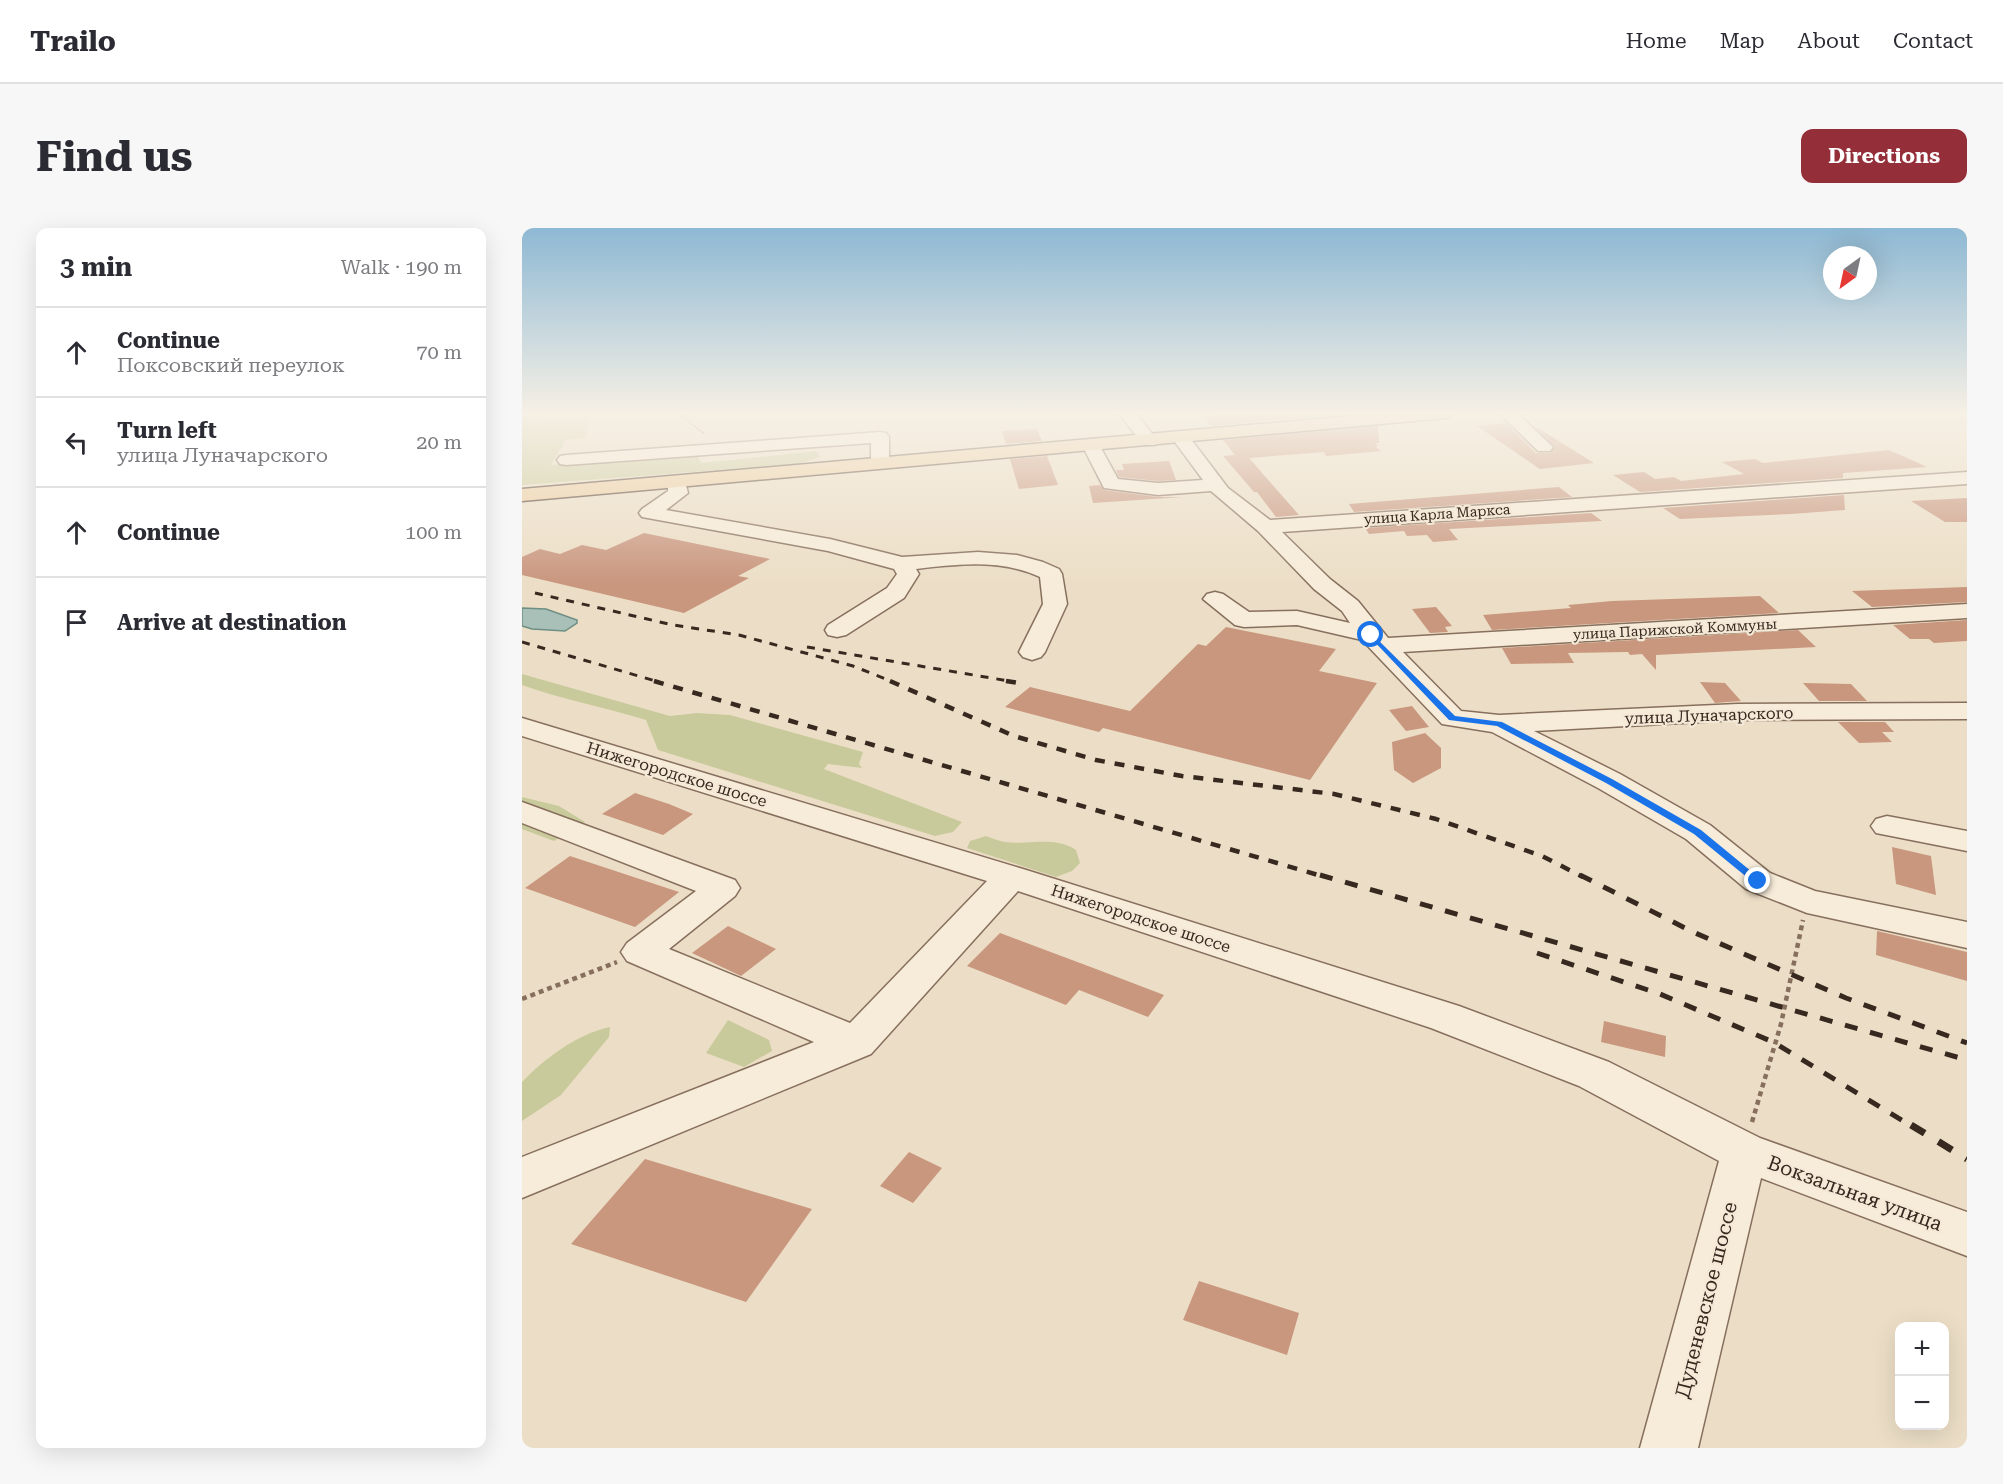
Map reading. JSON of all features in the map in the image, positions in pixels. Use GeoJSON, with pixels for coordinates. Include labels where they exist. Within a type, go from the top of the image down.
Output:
{"type":"FeatureCollection","features":[{"type":"Feature","properties":{"kind":"main road"},"geometry":{"type":"LineString","coordinates":[[522,495],[813,470]]}},
{"type":"Feature","properties":{"kind":"street"},"geometry":{"type":"LineString","coordinates":[[640,485],[641,470]]}},
{"type":"Feature","properties":{"kind":"street"},"geometry":{"type":"LineString","coordinates":[[1104,470],[1111,484],[1158,489],[1215,485]]}},
{"type":"Feature","properties":{"kind":"street"},"geometry":{"type":"LineString","coordinates":[[1204,470],[1221,492],[1265,527],[1322,585],[1350,606],[1377,640]]}},
{"type":"Feature","properties":{"kind":"street","name":"улица Карла Маркса"},"geometry":{"type":"LineString","coordinates":[[1265,527],[1967,477]]}},
{"type":"Feature","properties":{"kind":"street"},"geometry":{"type":"LineString","coordinates":[[677,482],[678,493],[649,513],[830,545],[902,564],[957,558],[1009,561],[1037,566],[1051,574],[1055,604],[1032,652]]}},
{"type":"Feature","properties":{"kind":"street"},"geometry":{"type":"LineString","coordinates":[[837,630],[896,594],[908,574],[902,564]]}},
{"type":"Feature","properties":{"kind":"street","name":"улица Парижской Коммуны"},"geometry":{"type":"LineString","coordinates":[[1215,599],[1244,620],[1297,618],[1377,640],[1967,611]]}},
{"type":"Feature","properties":{"kind":"street","name":"улица Луначарского"},"geometry":{"type":"LineString","coordinates":[[1377,640],[1452,718],[1499,724],[1738,712],[1967,711]]}},
{"type":"Feature","properties":{"kind":"street"},"geometry":{"type":"LineString","coordinates":[[1499,724],[1609,781],[1698,832],[1758,881],[1807,901],[1967,935]]}},
{"type":"Feature","properties":{"kind":"street","name":"Нижегородское шоссе"},"geometry":{"type":"LineString","coordinates":[[522,727],[1011,877],[1445,1017],[1594,1074],[1744,1152]]}},
{"type":"Feature","properties":{"kind":"street"},"geometry":{"type":"LineString","coordinates":[[522,812],[723,888],[640,952],[856,1043]]}},
{"type":"Feature","properties":{"kind":"street"},"geometry":{"type":"LineString","coordinates":[[1887,826],[1967,841]]}},
{"type":"Feature","properties":{"kind":"street"},"geometry":{"type":"LineString","coordinates":[[522,1178],[856,1043],[1011,877]]}},
{"type":"Feature","properties":{"kind":"street","name":"Вокзальная улица"},"geometry":{"type":"LineString","coordinates":[[1744,1152],[1967,1234]]}},
{"type":"Feature","properties":{"kind":"street","name":"Дуденевское шоссе"},"geometry":{"type":"LineString","coordinates":[[1669,1448],[1744,1152]]}},
{"type":"Feature","properties":{"kind":"path"},"geometry":{"type":"LineString","coordinates":[[1744,1152],[1773,1042],[1780,1024],[1807,901]]}},
{"type":"Feature","properties":{"kind":"path"},"geometry":{"type":"LineString","coordinates":[[522,999],[640,952]]}},
{"type":"Feature","properties":{"kind":"green space"},"geometry":{"type":"Polygon","coordinates":[[[522,470],[720,470],[522,485],[522,470]]]}},
{"type":"Feature","properties":{"kind":"green space"},"geometry":{"type":"Polygon","coordinates":[[[522,674],[670,716],[697,713],[730,715],[863,752],[859,764],[862,768],[828,764],[824,769],[962,822],[953,832],[935,836],[658,750],[646,720],[522,685],[522,674]]]}},
{"type":"Feature","properties":{"kind":"green space"},"geometry":{"type":"Polygon","coordinates":[[[522,797],[559,806],[585,822],[554,841],[522,829],[522,797]]]}},
{"type":"Feature","properties":{"kind":"green space"},"geometry":{"type":"Polygon","coordinates":[[[986,836],[1014,843],[1059,843],[1076,850],[1080,863],[1072,871],[1056,877],[967,848],[970,841],[986,836]]]}},
{"type":"Feature","properties":{"kind":"green space"},"geometry":{"type":"Polygon","coordinates":[[[728,1020],[769,1040],[772,1051],[744,1067],[706,1053],[728,1020]]]}},
{"type":"Feature","properties":{"kind":"green space"},"geometry":{"type":"Polygon","coordinates":[[[610,1027],[609,1037],[561,1095],[522,1121],[522,1082],[562,1048],[586,1035],[610,1027]]]}},
{"type":"Feature","properties":{"kind":"shaded area"},"geometry":{"type":"Polygon","coordinates":[[[522,608],[546,609],[577,620],[577,623],[565,631],[532,629],[522,626],[522,608]]]}},
{"type":"Feature","properties":{"kind":"building"},"geometry":{"type":"Polygon","coordinates":[[[1013,470],[1052,470],[1058,485],[1019,489],[1013,470]]]}},
{"type":"Feature","properties":{"kind":"building"},"geometry":{"type":"Polygon","coordinates":[[[1116,470],[1172,470],[1176,480],[1158,481],[1119,477],[1116,470]]]}},
{"type":"Feature","properties":{"kind":"building"},"geometry":{"type":"Polygon","coordinates":[[[1235,470],[1259,470],[1299,515],[1276,517],[1257,492],[1254,492],[1235,470]]]}},
{"type":"Feature","properties":{"kind":"building"},"geometry":{"type":"Polygon","coordinates":[[[1737,470],[1886,470],[1843,473],[1843,478],[1640,492],[1613,475],[1644,472],[1655,479],[1674,477],[1681,481],[1744,474],[1737,470]]]}},
{"type":"Feature","properties":{"kind":"building"},"geometry":{"type":"Polygon","coordinates":[[[1100,485],[1104,490],[1158,497],[1183,497],[1093,503],[1089,486],[1100,485]]]}},
{"type":"Feature","properties":{"kind":"building"},"geometry":{"type":"Polygon","coordinates":[[[1559,487],[1572,497],[1354,512],[1349,504],[1559,487]]]}},
{"type":"Feature","properties":{"kind":"building"},"geometry":{"type":"Polygon","coordinates":[[[1844,495],[1845,510],[1791,514],[1680,519],[1663,508],[1844,495]]]}},
{"type":"Feature","properties":{"kind":"building"},"geometry":{"type":"Polygon","coordinates":[[[1967,498],[1967,522],[1945,522],[1911,501],[1967,498]]]}},
{"type":"Feature","properties":{"kind":"building"},"geometry":{"type":"Polygon","coordinates":[[[1591,513],[1602,521],[1449,529],[1458,540],[1433,542],[1427,535],[1407,536],[1404,531],[1369,534],[1365,528],[1591,513]]]}},
{"type":"Feature","properties":{"kind":"building"},"geometry":{"type":"Polygon","coordinates":[[[644,533],[770,559],[738,576],[749,578],[684,613],[522,575],[522,557],[540,549],[560,554],[582,545],[606,550],[644,533]]]}},
{"type":"Feature","properties":{"kind":"building"},"geometry":{"type":"Polygon","coordinates":[[[1967,587],[1967,602],[1872,607],[1852,591],[1967,587]]]}},
{"type":"Feature","properties":{"kind":"building"},"geometry":{"type":"Polygon","coordinates":[[[1760,596],[1779,613],[1492,630],[1483,615],[1571,608],[1568,605],[1612,601],[1760,596]]]}},
{"type":"Feature","properties":{"kind":"building"},"geometry":{"type":"Polygon","coordinates":[[[1436,607],[1452,626],[1445,627],[1448,632],[1430,633],[1412,609],[1436,607]]]}},
{"type":"Feature","properties":{"kind":"building"},"geometry":{"type":"Polygon","coordinates":[[[1967,620],[1967,641],[1934,643],[1929,639],[1910,639],[1893,625],[1967,620]]]}},
{"type":"Feature","properties":{"kind":"building"},"geometry":{"type":"Polygon","coordinates":[[[1226,627],[1336,649],[1319,671],[1377,683],[1310,780],[1103,728],[1099,732],[1005,707],[1030,687],[1130,711],[1198,644],[1206,646],[1226,627]]]}},
{"type":"Feature","properties":{"kind":"building"},"geometry":{"type":"Polygon","coordinates":[[[1798,630],[1816,647],[1656,655],[1656,670],[1642,654],[1630,655],[1628,652],[1568,653],[1574,663],[1511,664],[1502,648],[1798,630]]]}},
{"type":"Feature","properties":{"kind":"building"},"geometry":{"type":"Polygon","coordinates":[[[1700,682],[1725,683],[1741,701],[1715,703],[1700,682]]]}},
{"type":"Feature","properties":{"kind":"building"},"geometry":{"type":"Polygon","coordinates":[[[1803,683],[1851,684],[1867,701],[1819,701],[1803,683]]]}},
{"type":"Feature","properties":{"kind":"building"},"geometry":{"type":"Polygon","coordinates":[[[1412,706],[1429,727],[1406,731],[1389,710],[1412,706]]]}},
{"type":"Feature","properties":{"kind":"building"},"geometry":{"type":"Polygon","coordinates":[[[1838,722],[1885,722],[1894,732],[1882,732],[1892,742],[1859,743],[1838,722]]]}},
{"type":"Feature","properties":{"kind":"building"},"geometry":{"type":"Polygon","coordinates":[[[1425,733],[1441,748],[1441,768],[1413,783],[1394,770],[1392,742],[1425,733]]]}},
{"type":"Feature","properties":{"kind":"building"},"geometry":{"type":"Polygon","coordinates":[[[635,793],[693,814],[663,835],[602,814],[635,793]]]}},
{"type":"Feature","properties":{"kind":"building"},"geometry":{"type":"Polygon","coordinates":[[[1892,847],[1931,856],[1936,895],[1896,884],[1892,847]]]}},
{"type":"Feature","properties":{"kind":"building"},"geometry":{"type":"Polygon","coordinates":[[[570,856],[679,892],[635,927],[525,888],[570,856]]]}},
{"type":"Feature","properties":{"kind":"building"},"geometry":{"type":"Polygon","coordinates":[[[728,926],[776,949],[741,976],[692,953],[728,926]]]}},
{"type":"Feature","properties":{"kind":"building"},"geometry":{"type":"Polygon","coordinates":[[[1877,931],[1967,952],[1967,981],[1876,955],[1877,931]]]}},
{"type":"Feature","properties":{"kind":"building"},"geometry":{"type":"Polygon","coordinates":[[[1000,933],[1164,995],[1148,1017],[1079,990],[1066,1005],[967,966],[1000,933]]]}},
{"type":"Feature","properties":{"kind":"building"},"geometry":{"type":"Polygon","coordinates":[[[1604,1021],[1666,1036],[1665,1057],[1601,1042],[1604,1021]]]}},
{"type":"Feature","properties":{"kind":"building"},"geometry":{"type":"Polygon","coordinates":[[[909,1152],[942,1168],[913,1203],[880,1186],[909,1152]]]}},
{"type":"Feature","properties":{"kind":"building"},"geometry":{"type":"Polygon","coordinates":[[[645,1159],[812,1209],[746,1302],[571,1244],[645,1159]]]}},
{"type":"Feature","properties":{"kind":"building"},"geometry":{"type":"Polygon","coordinates":[[[1199,1281],[1299,1313],[1287,1355],[1183,1320],[1199,1281]]]}},
{"type":"Feature","properties":{"kind":"railway"},"geometry":{"type":"LineString","coordinates":[[535,593],[673,625],[739,635],[853,666],[893,682]]}},
{"type":"Feature","properties":{"kind":"railway"},"geometry":{"type":"LineString","coordinates":[[522,642],[659,682]]}},
{"type":"Feature","properties":{"kind":"railway"},"geometry":{"type":"LineString","coordinates":[[807,647],[1015,682]]}},
{"type":"Feature","properties":{"kind":"railway"},"geometry":{"type":"LineString","coordinates":[[654,681],[1325,877]]}},
{"type":"Feature","properties":{"kind":"railway"},"geometry":{"type":"LineString","coordinates":[[890,681],[1014,736],[1096,760],[1182,776],[1334,794],[1436,819],[1542,856],[1583,877]]}},
{"type":"Feature","properties":{"kind":"railway"},"geometry":{"type":"LineString","coordinates":[[1006,681],[1025,684]]}},
{"type":"Feature","properties":{"kind":"railway"},"geometry":{"type":"LineString","coordinates":[[1320,875],[1967,1060]]}},
{"type":"Feature","properties":{"kind":"railway"},"geometry":{"type":"LineString","coordinates":[[1580,875],[1693,932],[1846,998],[1967,1043]]}},
{"type":"Feature","properties":{"kind":"railway"},"geometry":{"type":"LineString","coordinates":[[1537,953],[1660,994],[1773,1042],[1913,1127]]}},
{"type":"Feature","properties":{"kind":"railway"},"geometry":{"type":"LineString","coordinates":[[1911,1125],[1967,1159]]}},
{"type":"Feature","properties":{"kind":"route"},"geometry":{"type":"LineString","coordinates":[[1371,635],[1452,718],[1499,724],[1609,781],[1698,832],[1758,881]]}}]}
